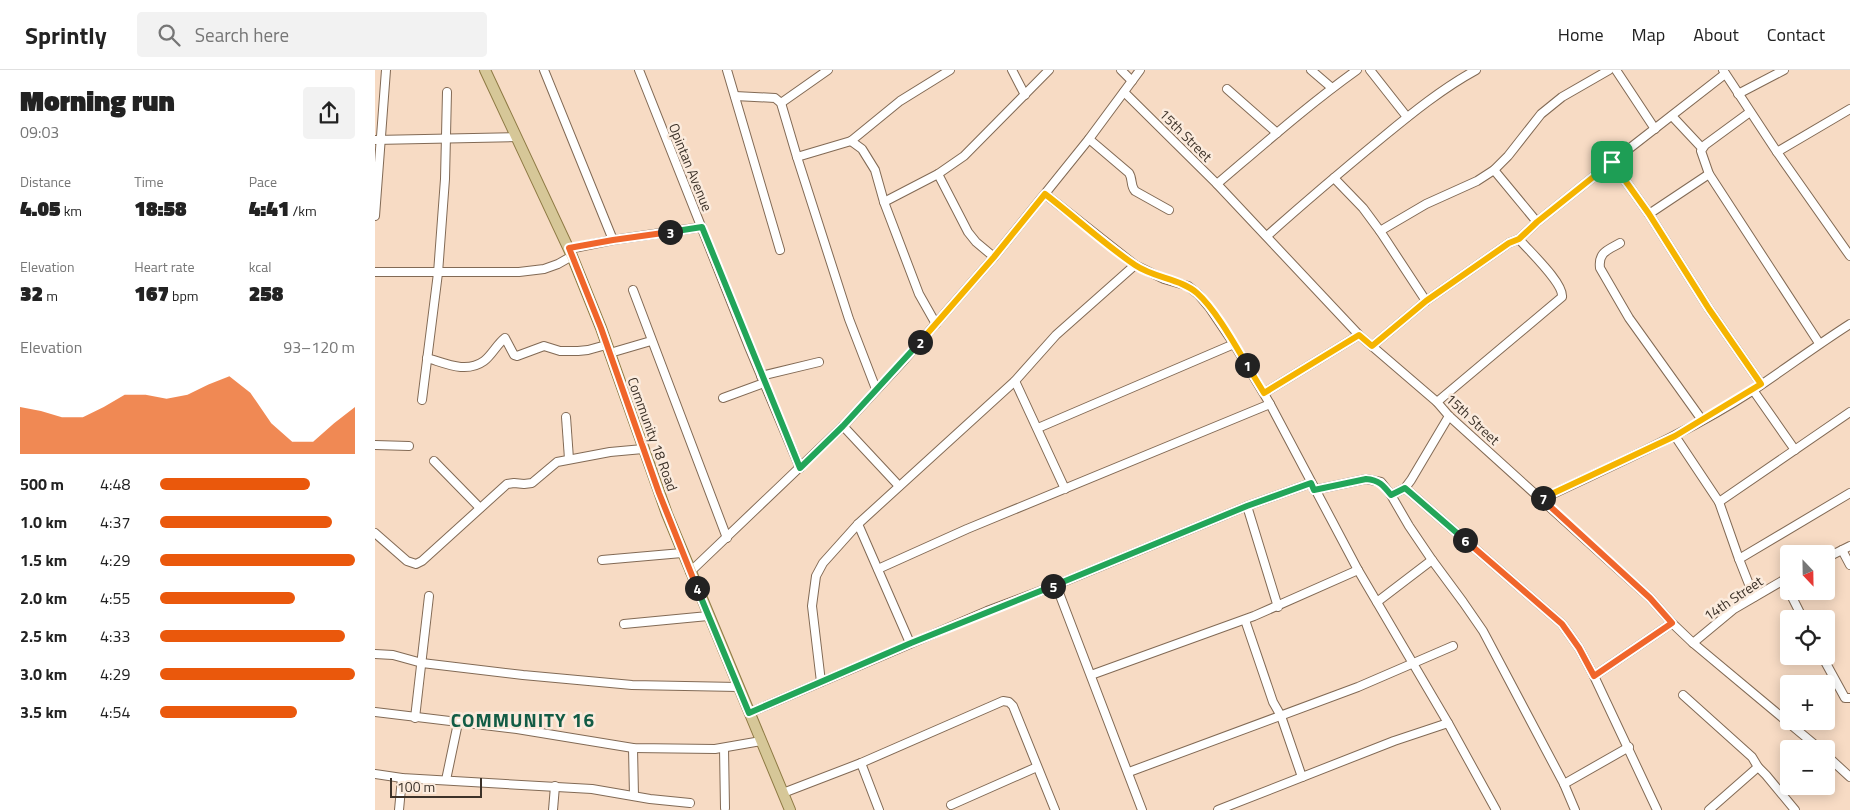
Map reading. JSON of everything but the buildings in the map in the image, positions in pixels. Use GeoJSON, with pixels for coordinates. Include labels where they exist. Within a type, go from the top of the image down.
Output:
{"type":"FeatureCollection","features":[{"type":"Feature","properties":{"kind":"main road","name":"Community 18 Road"},"geometry":{"type":"LineString","coordinates":[[485,70],[571,252],[690,572],[790,810]]}},
{"type":"Feature","properties":{"kind":"street"},"geometry":{"type":"LineString","coordinates":[[375,216],[378,140],[386,70]]}},
{"type":"Feature","properties":{"kind":"street"},"geometry":{"type":"LineString","coordinates":[[544,70],[613,240]]}},
{"type":"Feature","properties":{"kind":"street","name":"Opintan Avenue"},"geometry":{"type":"LineString","coordinates":[[639,70],[800,468]]}},
{"type":"Feature","properties":{"kind":"street"},"geometry":{"type":"LineString","coordinates":[[727,70],[780,250]]}},
{"type":"Feature","properties":{"kind":"street"},"geometry":{"type":"LineString","coordinates":[[781,103],[828,70]]}},
{"type":"Feature","properties":{"kind":"street"},"geometry":{"type":"LineString","coordinates":[[797,157],[851,141],[900,101],[949,70]]}},
{"type":"Feature","properties":{"kind":"street"},"geometry":{"type":"LineString","coordinates":[[1012,70],[1025,96]]}},
{"type":"Feature","properties":{"kind":"street"},"geometry":{"type":"LineString","coordinates":[[884,202],[938,174],[964,156],[1049,70]]}},
{"type":"Feature","properties":{"kind":"street"},"geometry":{"type":"LineString","coordinates":[[1121,70],[1132,81]]}},
{"type":"Feature","properties":{"kind":"street"},"geometry":{"type":"LineString","coordinates":[[690,572],[843,426],[936,324],[1045,194],[1140,70]]}},
{"type":"Feature","properties":{"kind":"street"},"geometry":{"type":"LineString","coordinates":[[1311,70],[1332,88]]}},
{"type":"Feature","properties":{"kind":"street"},"geometry":{"type":"LineString","coordinates":[[1217,184],[1277,132],[1357,70]]}},
{"type":"Feature","properties":{"kind":"street"},"geometry":{"type":"LineString","coordinates":[[1370,70],[1407,117]]}},
{"type":"Feature","properties":{"kind":"street"},"geometry":{"type":"LineString","coordinates":[[1267,236],[1407,117],[1464,76],[1476,70]]}},
{"type":"Feature","properties":{"kind":"street"},"geometry":{"type":"LineString","coordinates":[[1380,231],[1426,204],[1477,181],[1494,170],[1541,114],[1562,97],[1609,70]]}},
{"type":"Feature","properties":{"kind":"street"},"geometry":{"type":"LineString","coordinates":[[1616,70],[1655,129]]}},
{"type":"Feature","properties":{"kind":"street"},"geometry":{"type":"LineString","coordinates":[[1738,94],[1784,70]]}},
{"type":"Feature","properties":{"kind":"street"},"geometry":{"type":"LineString","coordinates":[[1372,346],[1426,301],[1509,243],[1519,239],[1537,222],[1672,116],[1724,72],[1777,152],[1847,245],[1850,256]]}},
{"type":"Feature","properties":{"kind":"street"},"geometry":{"type":"LineString","coordinates":[[1227,89],[1277,132]]}},
{"type":"Feature","properties":{"kind":"street"},"geometry":{"type":"LineString","coordinates":[[422,400],[438,273],[447,139],[447,92]]}},
{"type":"Feature","properties":{"kind":"street","name":"15th Street"},"geometry":{"type":"LineString","coordinates":[[1124,92],[1217,184],[1359,335],[1437,402],[1449,416],[1650,598],[1693,643],[1809,740]]}},
{"type":"Feature","properties":{"kind":"street"},"geometry":{"type":"LineString","coordinates":[[735,96],[775,98],[781,103],[849,319],[876,389]]}},
{"type":"Feature","properties":{"kind":"street"},"geometry":{"type":"LineString","coordinates":[[1777,152],[1850,109]]}},
{"type":"Feature","properties":{"kind":"street"},"geometry":{"type":"LineString","coordinates":[[1702,148],[1750,112]]}},
{"type":"Feature","properties":{"kind":"street"},"geometry":{"type":"LineString","coordinates":[[1672,116],[1702,148],[1709,174],[1819,343]]}},
{"type":"Feature","properties":{"kind":"street"},"geometry":{"type":"LineString","coordinates":[[378,140],[516,137]]}},
{"type":"Feature","properties":{"kind":"street"},"geometry":{"type":"LineString","coordinates":[[1089,139],[1129,173],[1132,177],[1135,191],[1169,210]]}},
{"type":"Feature","properties":{"kind":"street"},"geometry":{"type":"LineString","coordinates":[[851,141],[862,149],[875,170],[884,202],[919,294],[936,324]]}},
{"type":"Feature","properties":{"kind":"street"},"geometry":{"type":"LineString","coordinates":[[1612,162],[1649,214],[1695,288],[1761,384]]}},
{"type":"Feature","properties":{"kind":"street"},"geometry":{"type":"LineString","coordinates":[[1494,170],[1537,222]]}},
{"type":"Feature","properties":{"kind":"street"},"geometry":{"type":"LineString","coordinates":[[938,174],[967,232],[994,257]]}},
{"type":"Feature","properties":{"kind":"street"},"geometry":{"type":"LineString","coordinates":[[1649,214],[1709,174]]}},
{"type":"Feature","properties":{"kind":"street"},"geometry":{"type":"LineString","coordinates":[[1334,178],[1363,208],[1426,301]]}},
{"type":"Feature","properties":{"kind":"street"},"geometry":{"type":"LineString","coordinates":[[1045,194],[1135,265],[1164,279],[1188,286],[1198,294],[1234,344],[1264,393],[1357,570],[1448,723],[1496,810]]}},
{"type":"Feature","properties":{"kind":"street"},"geometry":{"type":"LineString","coordinates":[[375,272],[519,272],[543,269],[558,264],[571,252],[613,240],[702,227]]}},
{"type":"Feature","properties":{"kind":"street"},"geometry":{"type":"LineString","coordinates":[[1437,402],[1562,297],[1561,290],[1554,279],[1519,239]]}},
{"type":"Feature","properties":{"kind":"street"},"geometry":{"type":"LineString","coordinates":[[1620,243],[1602,254],[1599,260],[1600,268],[1629,318],[1702,420]]}},
{"type":"Feature","properties":{"kind":"street"},"geometry":{"type":"LineString","coordinates":[[821,682],[813,606],[816,576],[827,558],[858,524],[1015,380],[1056,335],[1135,265]]}},
{"type":"Feature","properties":{"kind":"street"},"geometry":{"type":"LineString","coordinates":[[633,290],[651,341],[670,385],[709,496],[727,538]]}},
{"type":"Feature","properties":{"kind":"street"},"geometry":{"type":"LineString","coordinates":[[1542,499],[1675,436],[1753,390],[1819,343],[1850,324]]}},
{"type":"Feature","properties":{"kind":"street"},"geometry":{"type":"LineString","coordinates":[[1264,393],[1359,335]]}},
{"type":"Feature","properties":{"kind":"street"},"geometry":{"type":"LineString","coordinates":[[427,358],[467,368],[484,361],[505,338],[514,355],[517,356],[544,346],[560,351],[578,351],[608,349],[651,341]]}},
{"type":"Feature","properties":{"kind":"street"},"geometry":{"type":"LineString","coordinates":[[1038,428],[1234,344]]}},
{"type":"Feature","properties":{"kind":"street"},"geometry":{"type":"LineString","coordinates":[[723,398],[763,380],[819,362]]}},
{"type":"Feature","properties":{"kind":"street"},"geometry":{"type":"LineString","coordinates":[[1015,380],[1065,490]]}},
{"type":"Feature","properties":{"kind":"street"},"geometry":{"type":"LineString","coordinates":[[1753,390],[1795,450]]}},
{"type":"Feature","properties":{"kind":"street"},"geometry":{"type":"LineString","coordinates":[[878,569],[935,542],[1270,404]]}},
{"type":"Feature","properties":{"kind":"street"},"geometry":{"type":"LineString","coordinates":[[1719,502],[1850,412]]}},
{"type":"Feature","properties":{"kind":"street"},"geometry":{"type":"LineString","coordinates":[[566,416],[569,459]]}},
{"type":"Feature","properties":{"kind":"street"},"geometry":{"type":"LineString","coordinates":[[1391,495],[1405,488],[1449,416]]}},
{"type":"Feature","properties":{"kind":"street"},"geometry":{"type":"LineString","coordinates":[[843,426],[899,486]]}},
{"type":"Feature","properties":{"kind":"street"},"geometry":{"type":"LineString","coordinates":[[1675,436],[1719,502],[1754,597]]}},
{"type":"Feature","properties":{"kind":"street"},"geometry":{"type":"LineString","coordinates":[[375,445],[409,446]]}},
{"type":"Feature","properties":{"kind":"street"},"geometry":{"type":"LineString","coordinates":[[375,533],[407,561],[416,564],[422,561],[507,484],[532,483],[557,462],[643,448]]}},
{"type":"Feature","properties":{"kind":"street"},"geometry":{"type":"LineString","coordinates":[[434,461],[480,508]]}},
{"type":"Feature","properties":{"kind":"street"},"geometry":{"type":"LineString","coordinates":[[749,713],[911,643],[1247,506],[1313,486],[1366,479],[1381,482],[1391,495],[1403,518],[1483,632],[1564,784],[1575,810]]}},
{"type":"Feature","properties":{"kind":"street"},"geometry":{"type":"LineString","coordinates":[[1405,488],[1562,624],[1579,648],[1594,676],[1657,810]]}},
{"type":"Feature","properties":{"kind":"street"},"geometry":{"type":"LineString","coordinates":[[1739,559],[1850,493]]}},
{"type":"Feature","properties":{"kind":"street"},"geometry":{"type":"LineString","coordinates":[[1247,506],[1278,607]]}},
{"type":"Feature","properties":{"kind":"street"},"geometry":{"type":"LineString","coordinates":[[858,524],[911,643]]}},
{"type":"Feature","properties":{"kind":"street"},"geometry":{"type":"LineString","coordinates":[[1846,548],[1850,565]]}},
{"type":"Feature","properties":{"kind":"street"},"geometry":{"type":"LineString","coordinates":[[602,560],[683,553]]}},
{"type":"Feature","properties":{"kind":"street"},"geometry":{"type":"LineString","coordinates":[[1377,602],[1432,560]]}},
{"type":"Feature","properties":{"kind":"street"},"geometry":{"type":"LineString","coordinates":[[1091,675],[1278,607],[1357,570]]}},
{"type":"Feature","properties":{"kind":"street","name":"14th Street"},"geometry":{"type":"LineString","coordinates":[[1693,643],[1734,609],[1780,582]]}},
{"type":"Feature","properties":{"kind":"street"},"geometry":{"type":"LineString","coordinates":[[1056,585],[1142,810]]}},
{"type":"Feature","properties":{"kind":"street"},"geometry":{"type":"LineString","coordinates":[[415,718],[429,596]]}},
{"type":"Feature","properties":{"kind":"street"},"geometry":{"type":"LineString","coordinates":[[624,624],[708,616]]}},
{"type":"Feature","properties":{"kind":"street"},"geometry":{"type":"LineString","coordinates":[[1245,620],[1273,702],[1281,716],[1302,777]]}},
{"type":"Feature","properties":{"kind":"street"},"geometry":{"type":"LineString","coordinates":[[1594,676],[1672,623]]}},
{"type":"Feature","properties":{"kind":"street"},"geometry":{"type":"LineString","coordinates":[[1129,772],[1357,687],[1453,646]]}},
{"type":"Feature","properties":{"kind":"street"},"geometry":{"type":"LineString","coordinates":[[375,654],[422,663],[523,676],[632,685],[738,688]]}},
{"type":"Feature","properties":{"kind":"street"},"geometry":{"type":"LineString","coordinates":[[1826,665],[1838,689],[1845,698],[1850,698]]}},
{"type":"Feature","properties":{"kind":"street"},"geometry":{"type":"LineString","coordinates":[[1683,695],[1751,757],[1758,768],[1795,810]]}},
{"type":"Feature","properties":{"kind":"street"},"geometry":{"type":"LineString","coordinates":[[783,793],[861,763],[1003,701],[1009,702],[1013,706],[1055,810]]}},
{"type":"Feature","properties":{"kind":"street"},"geometry":{"type":"LineString","coordinates":[[375,712],[517,730],[633,748],[724,748],[761,741]]}},
{"type":"Feature","properties":{"kind":"street"},"geometry":{"type":"LineString","coordinates":[[446,780],[458,723]]}},
{"type":"Feature","properties":{"kind":"street"},"geometry":{"type":"LineString","coordinates":[[1219,810],[1394,741],[1448,723]]}},
{"type":"Feature","properties":{"kind":"street"},"geometry":{"type":"LineString","coordinates":[[1564,784],[1629,747]]}},
{"type":"Feature","properties":{"kind":"street"},"geometry":{"type":"LineString","coordinates":[[633,748],[634,796]]}},
{"type":"Feature","properties":{"kind":"street"},"geometry":{"type":"LineString","coordinates":[[724,748],[725,808]]}},
{"type":"Feature","properties":{"kind":"street"},"geometry":{"type":"LineString","coordinates":[[861,763],[879,810]]}},
{"type":"Feature","properties":{"kind":"street"},"geometry":{"type":"LineString","coordinates":[[1835,763],[1849,776]]}},
{"type":"Feature","properties":{"kind":"street"},"geometry":{"type":"LineString","coordinates":[[951,805],[1037,767]]}},
{"type":"Feature","properties":{"kind":"street"},"geometry":{"type":"LineString","coordinates":[[1715,808],[1758,768]]}},
{"type":"Feature","properties":{"kind":"street"},"geometry":{"type":"LineString","coordinates":[[375,774],[402,778],[592,789],[650,799],[690,803]]}},
{"type":"Feature","properties":{"kind":"street"},"geometry":{"type":"LineString","coordinates":[[399,810],[402,778]]}},
{"type":"Feature","properties":{"kind":"street"},"geometry":{"type":"LineString","coordinates":[[553,810],[555,786]]}},
{"type":"Feature","properties":{"kind":"district","name":"COMMUNITY 16"},"geometry":{"type":"Point","coordinates":[523,719]}},
{"type":"Feature","properties":{"kind":"route"},"geometry":{"type":"LineString","coordinates":[[1612,162],[1649,214],[1685,273],[1761,384],[1675,436],[1542,499],[1650,598],[1672,623],[1594,676],[1571,635],[1562,624],[1405,488],[1391,495],[1381,482],[1366,479],[1314,490],[1311,483],[1247,506],[1056,585],[987,611],[749,713],[667,514],[601,328],[569,248],[702,227],[749,347],[800,468],[843,426],[905,359],[994,257],[1045,194],[1135,265],[1164,279],[1188,286],[1198,294],[1234,344],[1264,393],[1359,335],[1372,346],[1426,301],[1509,243],[1519,239],[1537,222],[1612,162]]}}]}
